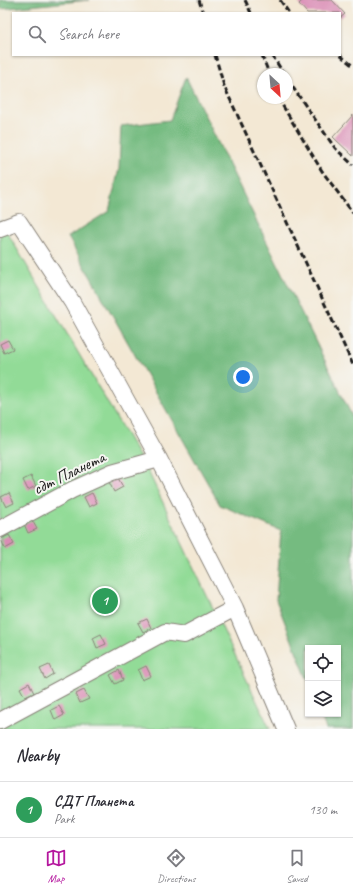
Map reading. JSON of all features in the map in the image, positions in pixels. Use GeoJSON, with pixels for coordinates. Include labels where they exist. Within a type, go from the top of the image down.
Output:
{"type":"FeatureCollection","features":[{"type":"Feature","properties":{"kind":"street"},"geometry":{"type":"LineString","coordinates":[[0,229],[19,222],[72,302],[159,459],[235,608],[286,729]]}},
{"type":"Feature","properties":{"kind":"street","name":"сдт Планета"},"geometry":{"type":"LineString","coordinates":[[0,529],[72,490],[112,472],[159,459]]}},
{"type":"Feature","properties":{"kind":"street"},"geometry":{"type":"LineString","coordinates":[[0,722],[165,632],[184,635],[235,608]]}},
{"type":"Feature","properties":{"kind":"green space"},"geometry":{"type":"Polygon","coordinates":[[[0,0],[89,0],[0,9],[0,0]]]}},
{"type":"Feature","properties":{"kind":"green space"},"geometry":{"type":"Polygon","coordinates":[[[186,77],[353,418],[353,729],[326,729],[321,717],[341,717],[341,645],[305,645],[305,673],[276,600],[281,531],[220,505],[68,237],[109,211],[119,169],[121,126],[170,120],[186,77]]]}},
{"type":"Feature","properties":{"kind":"green space"},"geometry":{"type":"Polygon","coordinates":[[[0,220],[149,473],[270,729],[0,729],[0,220]]]}},
{"type":"Feature","properties":{"kind":"building"},"geometry":{"type":"Polygon","coordinates":[[[303,0],[332,0],[345,14],[341,17],[341,12],[306,12],[299,4],[303,0]]]}},
{"type":"Feature","properties":{"kind":"building"},"geometry":{"type":"Polygon","coordinates":[[[353,115],[353,156],[333,137],[353,115]]]}},
{"type":"Feature","properties":{"kind":"building"},"geometry":{"type":"Polygon","coordinates":[[[8,340],[13,349],[4,353],[0,344],[8,340]]]}},
{"type":"Feature","properties":{"kind":"building"},"geometry":{"type":"Polygon","coordinates":[[[31,476],[36,486],[28,490],[23,480],[31,476]]]}},
{"type":"Feature","properties":{"kind":"building"},"geometry":{"type":"Polygon","coordinates":[[[118,478],[123,487],[114,492],[109,482],[118,478]]]}},
{"type":"Feature","properties":{"kind":"building"},"geometry":{"type":"Polygon","coordinates":[[[9,493],[14,503],[6,507],[1,497],[9,493]]]}},
{"type":"Feature","properties":{"kind":"building"},"geometry":{"type":"Polygon","coordinates":[[[92,493],[97,503],[89,507],[84,497],[92,493]]]}},
{"type":"Feature","properties":{"kind":"building"},"geometry":{"type":"Polygon","coordinates":[[[32,520],[37,529],[28,533],[24,524],[32,520]]]}},
{"type":"Feature","properties":{"kind":"building"},"geometry":{"type":"Polygon","coordinates":[[[9,535],[14,544],[5,549],[1,539],[9,535]]]}},
{"type":"Feature","properties":{"kind":"building"},"geometry":{"type":"Polygon","coordinates":[[[147,619],[151,628],[143,632],[138,623],[147,619]]]}},
{"type":"Feature","properties":{"kind":"building"},"geometry":{"type":"Polygon","coordinates":[[[101,634],[106,644],[97,648],[93,638],[101,634]]]}},
{"type":"Feature","properties":{"kind":"building"},"geometry":{"type":"Polygon","coordinates":[[[49,665],[53,674],[45,679],[40,669],[49,665]]]}},
{"type":"Feature","properties":{"kind":"building"},"geometry":{"type":"Polygon","coordinates":[[[146,666],[151,676],[142,680],[138,670],[146,666]]]}},
{"type":"Feature","properties":{"kind":"building"},"geometry":{"type":"Polygon","coordinates":[[[119,670],[123,680],[115,684],[110,675],[119,670]]]}},
{"type":"Feature","properties":{"kind":"building"},"geometry":{"type":"Polygon","coordinates":[[[29,683],[34,693],[25,697],[20,688],[29,683]]]}},
{"type":"Feature","properties":{"kind":"building"},"geometry":{"type":"Polygon","coordinates":[[[84,690],[89,699],[80,703],[76,694],[84,690]]]}},
{"type":"Feature","properties":{"kind":"building"},"geometry":{"type":"Polygon","coordinates":[[[59,706],[64,715],[55,720],[51,710],[59,706]]]}},
{"type":"Feature","properties":{"kind":"railway"},"geometry":{"type":"LineString","coordinates":[[199,0],[203,12]]}},
{"type":"Feature","properties":{"kind":"railway"},"geometry":{"type":"LineString","coordinates":[[245,0],[251,12]]}},
{"type":"Feature","properties":{"kind":"railway"},"geometry":{"type":"LineString","coordinates":[[280,0],[288,12]]}},
{"type":"Feature","properties":{"kind":"railway"},"geometry":{"type":"LineString","coordinates":[[215,56],[224,86],[353,365]]}},
{"type":"Feature","properties":{"kind":"railway"},"geometry":{"type":"LineString","coordinates":[[262,56],[267,68]]}},
{"type":"Feature","properties":{"kind":"railway"},"geometry":{"type":"LineString","coordinates":[[273,56],[280,68]]}},
{"type":"Feature","properties":{"kind":"railway"},"geometry":{"type":"LineString","coordinates":[[341,56],[353,66]]}},
{"type":"Feature","properties":{"kind":"railway"},"geometry":{"type":"LineString","coordinates":[[293,88],[335,148],[353,165]]}},
{"type":"Feature","properties":{"kind":"railway"},"geometry":{"type":"LineString","coordinates":[[282,104],[322,171],[353,213]]}},
{"type":"Feature","properties":{"kind":"place","name":"СДТ Планета"},"geometry":{"type":"Point","coordinates":[105,601]}}]}
